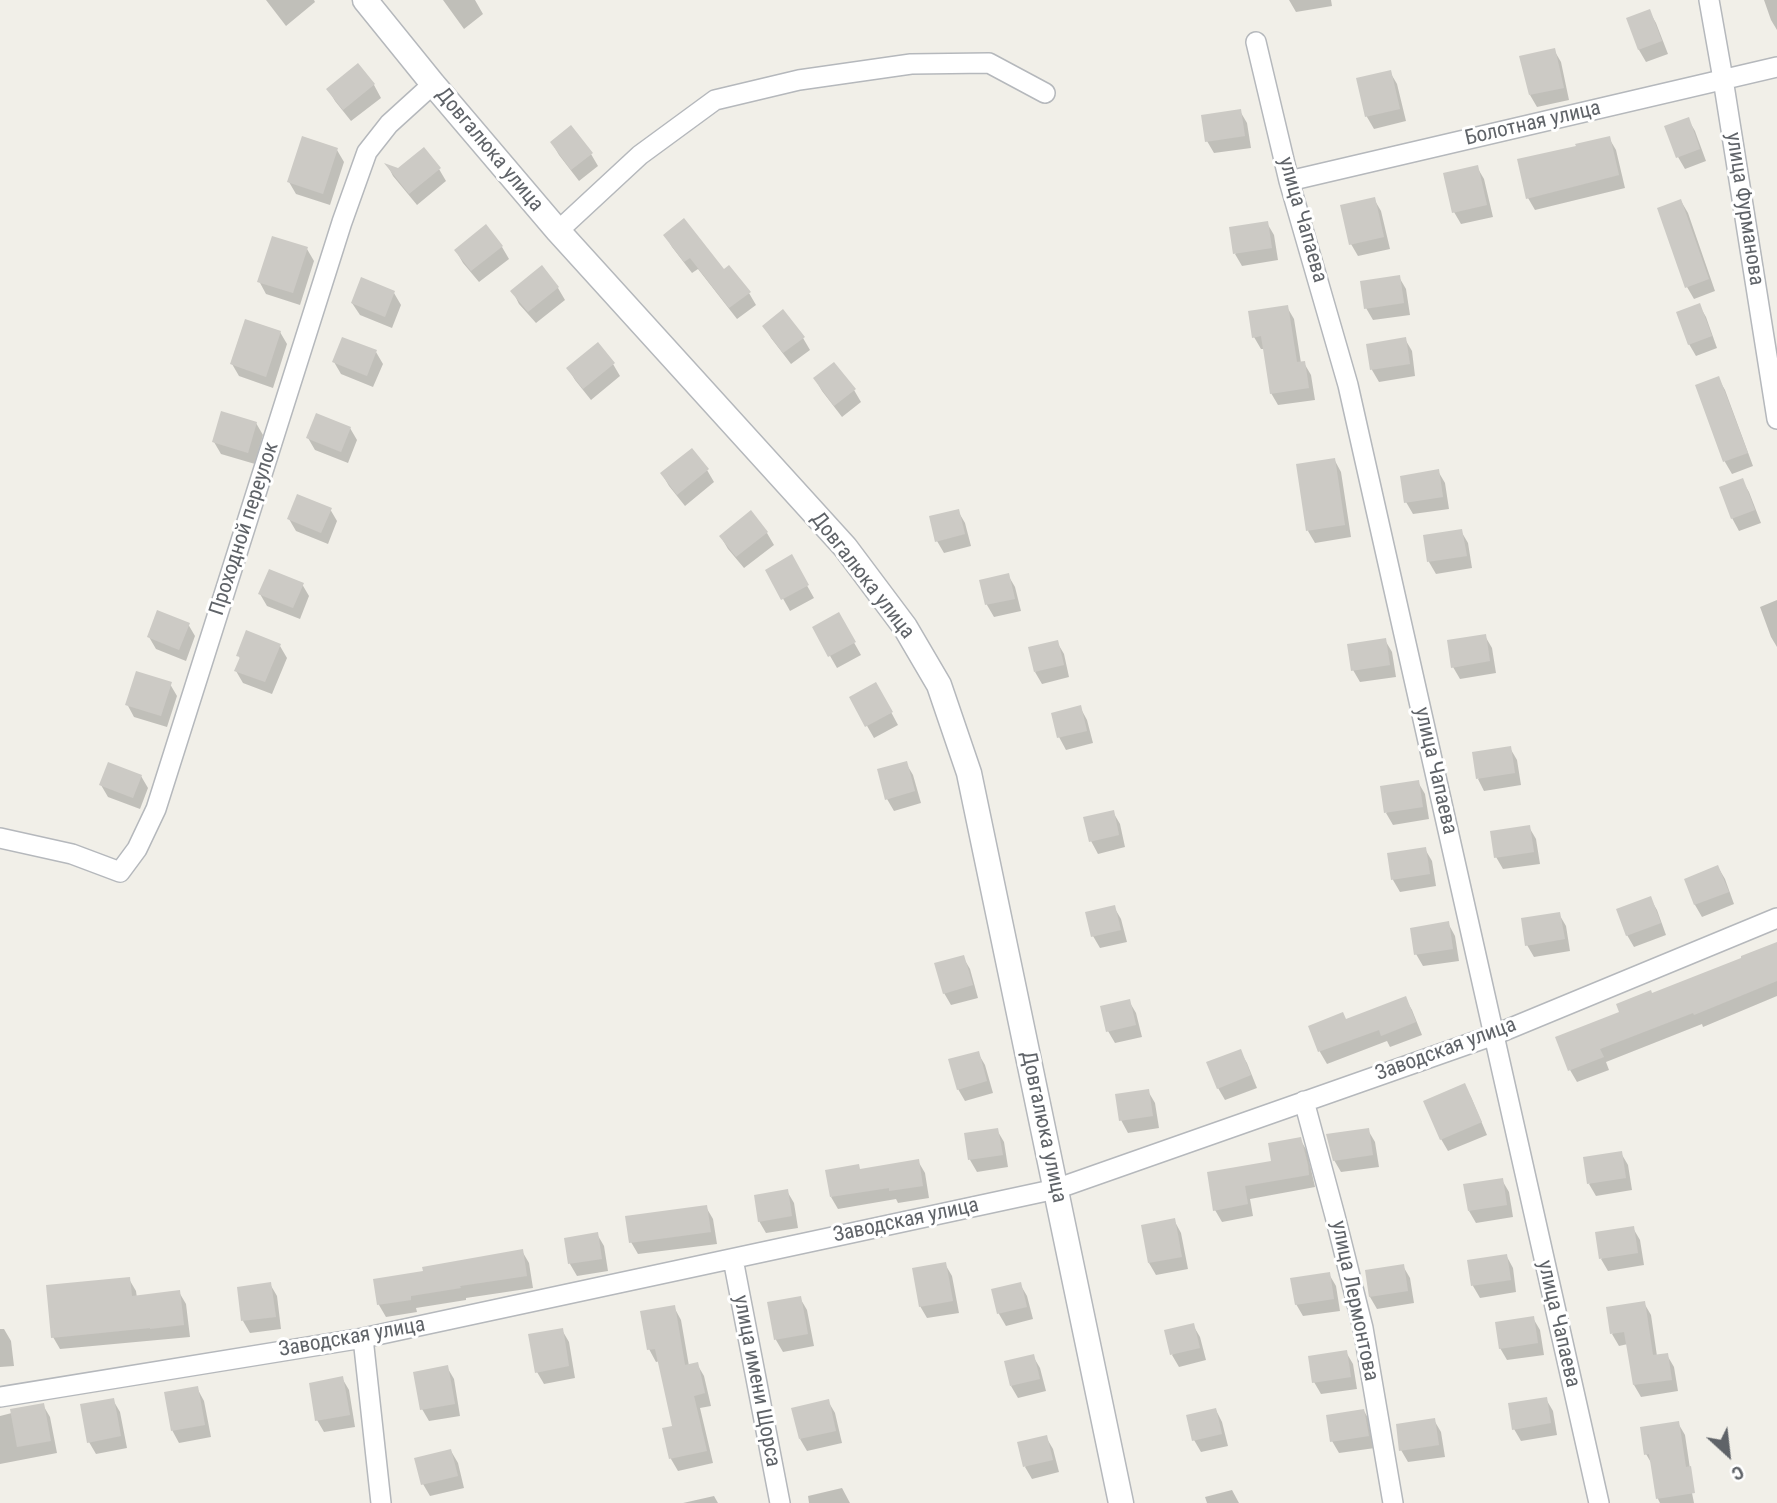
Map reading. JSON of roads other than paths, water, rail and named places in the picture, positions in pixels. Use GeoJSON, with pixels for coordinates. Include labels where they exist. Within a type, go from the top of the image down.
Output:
{"type":"FeatureCollection","features":[{"type":"Feature","properties":{"kind":"street","name":"Довгалюка улица"},"geometry":{"type":"LineString","coordinates":[[365,0],[558,231],[845,547],[905,627],[939,685],[969,773],[1121,1503]]}},
{"type":"Feature","properties":{"kind":"street","name":"улица Фурманова"},"geometry":{"type":"LineString","coordinates":[[1709,0],[1777,419]]}},
{"type":"Feature","properties":{"kind":"street","name":"улица Чапаева"},"geometry":{"type":"LineString","coordinates":[[1256,43],[1289,181],[1348,384],[1598,1503]]}},
{"type":"Feature","properties":{"kind":"street"},"geometry":{"type":"LineString","coordinates":[[558,231],[640,155],[715,100],[799,80],[911,64],[989,64],[1045,93]]}},
{"type":"Feature","properties":{"kind":"street","name":"Болотная улица"},"geometry":{"type":"LineString","coordinates":[[1289,181],[1777,67]]}},
{"type":"Feature","properties":{"kind":"street","name":"Проходной переулок"},"geometry":{"type":"LineString","coordinates":[[0,838],[72,854],[120,872],[137,849],[156,809],[338,235],[367,152],[389,124],[433,84]]}},
{"type":"Feature","properties":{"kind":"street","name":"Заводская улица"},"geometry":{"type":"LineString","coordinates":[[0,1397],[363,1338],[1056,1189],[1494,1035],[1777,918]]}},
{"type":"Feature","properties":{"kind":"street","name":"улица Лермонтова"},"geometry":{"type":"LineString","coordinates":[[1304,1101],[1363,1328],[1393,1503]]}},
{"type":"Feature","properties":{"kind":"street","name":"улица имени Щорса"},"geometry":{"type":"LineString","coordinates":[[733,1259],[780,1503]]}},
{"type":"Feature","properties":{"kind":"street"},"geometry":{"type":"LineString","coordinates":[[363,1338],[381,1503]]}}]}
